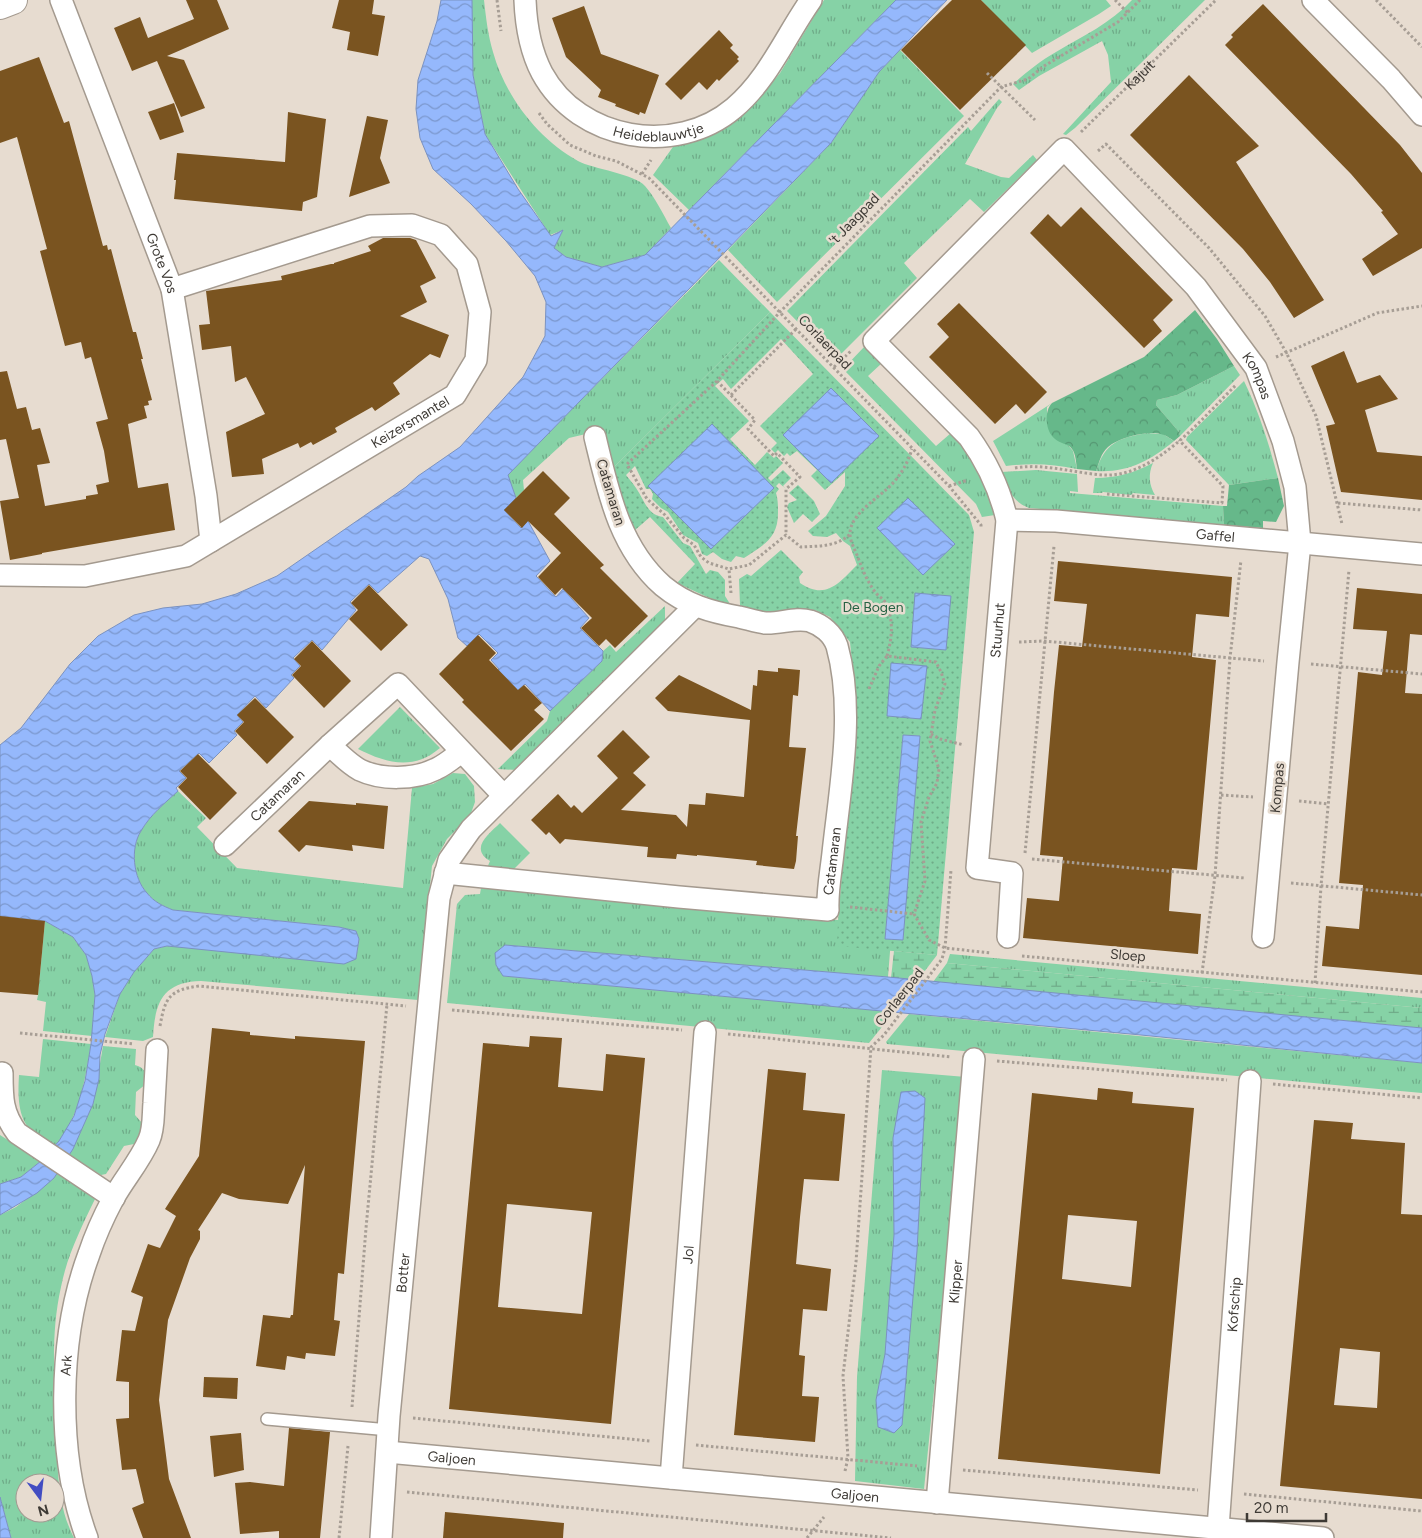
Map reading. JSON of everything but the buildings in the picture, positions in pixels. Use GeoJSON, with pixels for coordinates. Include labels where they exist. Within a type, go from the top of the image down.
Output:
{"type":"FeatureCollection","features":[{"type":"Feature","properties":{"kind":"street"},"geometry":{"type":"LineString","coordinates":[[0,5],[13,0]]}},
{"type":"Feature","properties":{"kind":"street","name":"Grote Vos"},"geometry":{"type":"LineString","coordinates":[[61,0],[172,289],[206,496],[211,542]]}},
{"type":"Feature","properties":{"kind":"street","name":"Heideblauwtje"},"geometry":{"type":"LineString","coordinates":[[525,0],[527,33],[533,54],[543,75],[556,93],[572,109],[598,125],[612,131],[634,136],[655,137],[676,135],[696,129],[716,120],[733,108],[763,77],[811,0]]}},
{"type":"Feature","properties":{"kind":"street"},"geometry":{"type":"LineString","coordinates":[[1313,0],[1391,80],[1422,115]]}},
{"type":"Feature","properties":{"kind":"street","name":"Stuurhut"},"geometry":{"type":"LineString","coordinates":[[1006,949],[1012,873],[977,868],[1007,520],[998,489],[978,449],[969,437],[874,341],[1064,149]]}},
{"type":"Feature","properties":{"kind":"street","name":"Kompas"},"geometry":{"type":"LineString","coordinates":[[1064,149],[1196,287],[1256,368],[1283,441],[1294,487],[1300,543],[1263,937]]}},
{"type":"Feature","properties":{"kind":"street","name":"Keizersmantel"},"geometry":{"type":"LineString","coordinates":[[0,575],[86,576],[186,556],[455,395],[476,360],[480,312],[467,264],[441,235],[412,224],[370,226],[172,289]]}},
{"type":"Feature","properties":{"kind":"street","name":"Catamaran"},"geometry":{"type":"LineString","coordinates":[[445,872],[679,897],[828,910],[844,744],[844,698],[836,645],[832,636],[820,625],[804,620],[765,623],[695,606],[675,595],[664,586],[644,565],[629,543],[617,520],[606,483],[596,437]]}},
{"type":"Feature","properties":{"kind":"street","name":"Gaffel"},"geometry":{"type":"LineString","coordinates":[[1007,520],[1056,521],[1422,554]]}},
{"type":"Feature","properties":{"kind":"street"},"geometry":{"type":"LineString","coordinates":[[428,1008],[439,898],[449,860],[459,844],[504,796],[695,606]]}},
{"type":"Feature","properties":{"kind":"street","name":"Catamaran"},"geometry":{"type":"LineString","coordinates":[[225,845],[330,745],[398,684],[504,796]]}},
{"type":"Feature","properties":{"kind":"street"},"geometry":{"type":"LineString","coordinates":[[330,745],[358,769],[371,774],[394,777],[420,775],[434,770],[461,752]]}},
{"type":"Feature","properties":{"kind":"street","name":"Botter"},"geometry":{"type":"LineString","coordinates":[[381,1538],[389,1423],[428,1008]]}},
{"type":"Feature","properties":{"kind":"street","name":"Jol"},"geometry":{"type":"LineString","coordinates":[[671,1478],[705,1032]]}},
{"type":"Feature","properties":{"kind":"street","name":"Ark"},"geometry":{"type":"LineString","coordinates":[[87,1538],[77,1510],[69,1458],[66,1414],[68,1346],[74,1302],[86,1262],[114,1198],[150,1139],[157,1050]]}},
{"type":"Feature","properties":{"kind":"street","name":"Klipper"},"geometry":{"type":"LineString","coordinates":[[937,1503],[974,1059]]}},
{"type":"Feature","properties":{"kind":"street"},"geometry":{"type":"LineString","coordinates":[[2,1073],[4,1110],[10,1124],[17,1133],[114,1198]]}},
{"type":"Feature","properties":{"kind":"street","name":"Kofschip"},"geometry":{"type":"LineString","coordinates":[[1218,1528],[1250,1081]]}},
{"type":"Feature","properties":{"kind":"street","name":"Galjoen"},"geometry":{"type":"LineString","coordinates":[[387,1452],[1323,1538]]}},
{"type":"Feature","properties":{"kind":"lane"},"geometry":{"type":"LineString","coordinates":[[267,1419],[350,1427],[389,1423]]}},
{"type":"Feature","properties":{"kind":"path"},"geometry":{"type":"LineString","coordinates":[[1115,0],[1128,13]]}},
{"type":"Feature","properties":{"kind":"path","name":"'t Jaagpad"},"geometry":{"type":"LineString","coordinates":[[606,483],[717,381],[780,312],[1001,87],[1028,78],[1073,48],[1118,22],[1140,0]]}},
{"type":"Feature","properties":{"kind":"path","name":"Kajuit"},"geometry":{"type":"LineString","coordinates":[[1064,149],[1216,0]]}},
{"type":"Feature","properties":{"kind":"path"},"geometry":{"type":"LineString","coordinates":[[1376,0],[1422,47]]}},
{"type":"Feature","properties":{"kind":"path"},"geometry":{"type":"LineString","coordinates":[[987,73],[1035,120]]}},
{"type":"Feature","properties":{"kind":"path","name":"Corlaerpad"},"geometry":{"type":"LineString","coordinates":[[649,178],[949,486],[981,525]]}},
{"type":"Feature","properties":{"kind":"path"},"geometry":{"type":"LineString","coordinates":[[949,486],[990,472],[1020,467],[1038,467],[1105,475],[1117,474],[1137,468],[1180,440],[1256,368],[1286,352],[1377,313],[1422,306]]}},
{"type":"Feature","properties":{"kind":"path"},"geometry":{"type":"LineString","coordinates":[[731,395],[796,329]]}},
{"type":"Feature","properties":{"kind":"path"},"geometry":{"type":"LineString","coordinates":[[717,381],[755,420],[748,429],[774,456],[777,453],[800,477],[786,490],[786,535]]}},
{"type":"Feature","properties":{"kind":"path"},"geometry":{"type":"LineString","coordinates":[[1107,494],[1222,503],[1223,486],[1180,440]]}},
{"type":"Feature","properties":{"kind":"path"},"geometry":{"type":"LineString","coordinates":[[844,698],[866,692],[870,689],[879,666],[887,656],[890,648],[892,620],[885,602],[876,592],[863,571],[851,543],[850,533],[852,524],[865,508],[893,483],[906,468],[912,448]]}},
{"type":"Feature","properties":{"kind":"path"},"geometry":{"type":"LineString","coordinates":[[626,464],[647,499],[666,515],[684,538],[694,545],[700,557],[709,563],[729,569],[749,565],[786,535]]}},
{"type":"Feature","properties":{"kind":"path"},"geometry":{"type":"LineString","coordinates":[[1338,502],[1422,510]]}},
{"type":"Feature","properties":{"kind":"path"},"geometry":{"type":"LineString","coordinates":[[1056,521],[1024,858],[1422,895]]}},
{"type":"Feature","properties":{"kind":"path"},"geometry":{"type":"LineString","coordinates":[[786,535],[801,547],[843,541],[850,533]]}},
{"type":"Feature","properties":{"kind":"path"},"geometry":{"type":"LineString","coordinates":[[1202,972],[1215,876],[1230,658],[1243,537]]}},
{"type":"Feature","properties":{"kind":"path"},"geometry":{"type":"LineString","coordinates":[[729,569],[734,616]]}},
{"type":"Feature","properties":{"kind":"path"},"geometry":{"type":"LineString","coordinates":[[996,642],[1044,641],[1422,674]]}},
{"type":"Feature","properties":{"kind":"path"},"geometry":{"type":"LineString","coordinates":[[880,911],[914,914],[925,881],[921,822],[929,797],[937,783],[938,769],[930,741],[935,710],[945,684],[936,662],[887,656]]}},
{"type":"Feature","properties":{"kind":"path"},"geometry":{"type":"LineString","coordinates":[[932,734],[940,739],[962,745],[988,747]]}},
{"type":"Feature","properties":{"kind":"path","name":"Sloep"},"geometry":{"type":"LineString","coordinates":[[914,914],[929,940],[945,948],[985,953],[1006,949],[1202,972],[1422,992]]}},
{"type":"Feature","properties":{"kind":"path","name":"Corlaerpad"},"geometry":{"type":"LineString","coordinates":[[871,1047],[884,1036],[942,959]]}},
{"type":"Feature","properties":{"kind":"path"},"geometry":{"type":"LineString","coordinates":[[157,1050],[164,1006],[168,998],[176,992],[199,986],[871,1047],[974,1059],[1250,1081],[1422,1098]]}},
{"type":"Feature","properties":{"kind":"path"},"geometry":{"type":"LineString","coordinates":[[339,1538],[387,1004]]}},
{"type":"Feature","properties":{"kind":"path"},"geometry":{"type":"LineString","coordinates":[[20,1033],[129,1044]]}},
{"type":"Feature","properties":{"kind":"path"},"geometry":{"type":"LineString","coordinates":[[807,1538],[830,1510],[839,1494],[848,1458],[843,1376],[856,1262],[871,1047]]}},
{"type":"Feature","properties":{"kind":"path"},"geometry":{"type":"LineString","coordinates":[[389,1423],[674,1443],[1422,1512]]}},
{"type":"Feature","properties":{"kind":"path"},"geometry":{"type":"LineString","coordinates":[[384,1490],[891,1538]]}},
{"type":"Feature","properties":{"kind":"green space"},"geometry":{"type":"Polygon","coordinates":[[[471,0],[484,0],[486,20],[498,68],[515,100],[537,128],[563,152],[578,161],[632,178],[645,186],[652,195],[671,228],[645,255],[602,267],[566,257],[554,248],[563,230],[550,235],[485,134],[473,75],[471,0]]]}},
{"type":"Feature","properties":{"kind":"green space"},"geometry":{"type":"Polygon","coordinates":[[[824,0],[896,0],[689,210],[653,175],[675,144],[748,106],[766,90],[780,73],[824,0]]]}},
{"type":"Feature","properties":{"kind":"green space"},"geometry":{"type":"Polygon","coordinates":[[[981,0],[1106,0],[1111,6],[1032,53],[981,0]]]}},
{"type":"Feature","properties":{"kind":"green space"},"geometry":{"type":"Polygon","coordinates":[[[1132,0],[1205,0],[1075,128],[1066,135],[1063,134],[1111,82],[1108,55],[1102,41],[1039,76],[1019,90],[1013,84],[1044,59],[1115,16],[1132,0]]]}},
{"type":"Feature","properties":{"kind":"green space"},"geometry":{"type":"Polygon","coordinates":[[[900,50],[964,116],[777,302],[728,250],[831,143],[879,72],[900,50]]]}},
{"type":"Feature","properties":{"kind":"green space"},"geometry":{"type":"Polygon","coordinates":[[[999,99],[1002,102],[965,164],[1009,178],[1033,155],[1037,160],[984,212],[970,199],[904,263],[917,278],[835,360],[787,311],[968,127],[971,131],[999,99]]]}},
{"type":"Feature","properties":{"kind":"green space"},"geometry":{"type":"Polygon","coordinates":[[[719,260],[770,312],[612,469],[590,433],[569,438],[523,480],[524,490],[516,498],[507,475],[719,260]]]}},
{"type":"Feature","properties":{"kind":"green space"},"geometry":{"type":"Polygon","coordinates":[[[1195,310],[1234,366],[1177,395],[1157,400],[1156,405],[1179,432],[1180,436],[1174,441],[1158,433],[1127,437],[1113,443],[1106,449],[1100,458],[1096,471],[1077,469],[1072,449],[1057,441],[1049,431],[1047,416],[1049,407],[1052,403],[1144,357],[1195,310]]]}},
{"type":"Feature","properties":{"kind":"green space","name":"De Bogen"},"geometry":{"type":"Polygon","coordinates":[[[770,312],[969,515],[974,532],[937,955],[837,946],[856,702],[850,642],[830,617],[815,610],[763,612],[735,610],[677,583],[695,564],[650,517],[634,531],[618,494],[612,469],[770,312]],[[781,339],[731,389],[723,379],[715,386],[749,421],[730,439],[755,465],[767,452],[774,458],[776,456],[783,463],[768,478],[771,481],[783,470],[791,478],[783,486],[786,489],[779,483],[776,486],[779,489],[776,493],[778,505],[777,522],[772,535],[763,545],[744,558],[736,556],[731,562],[722,559],[713,552],[707,556],[702,554],[698,543],[683,535],[668,512],[652,499],[653,494],[650,489],[646,489],[635,466],[626,475],[635,486],[646,506],[653,513],[663,517],[683,543],[690,546],[706,574],[710,570],[718,572],[725,580],[725,596],[732,607],[740,605],[739,579],[747,574],[751,576],[781,550],[803,572],[799,577],[800,583],[817,590],[825,590],[832,587],[845,578],[857,565],[850,546],[836,533],[827,537],[813,536],[808,531],[826,516],[845,486],[845,472],[825,490],[811,476],[817,470],[797,451],[790,456],[787,453],[784,456],[778,450],[775,453],[771,449],[777,443],[760,426],[813,374],[781,339]],[[903,735],[885,939],[895,940],[920,736],[903,735]]]}},
{"type":"Feature","properties":{"kind":"green space"},"geometry":{"type":"Polygon","coordinates":[[[865,346],[882,363],[868,376],[936,446],[951,433],[966,451],[990,493],[995,515],[982,517],[976,504],[843,369],[865,346]]]}},
{"type":"Feature","properties":{"kind":"green space"},"geometry":{"type":"Polygon","coordinates":[[[1234,366],[1240,375],[1180,436],[1179,432],[1156,405],[1157,400],[1177,395],[1234,366]]]}},
{"type":"Feature","properties":{"kind":"green space"},"geometry":{"type":"Polygon","coordinates":[[[1244,381],[1263,428],[1278,478],[1229,485],[1186,440],[1244,381]]]}},
{"type":"Feature","properties":{"kind":"green space"},"geometry":{"type":"Polygon","coordinates":[[[1052,403],[1047,407],[1047,419],[1073,451],[1077,469],[1042,464],[1006,466],[993,441],[1052,403]]]}},
{"type":"Feature","properties":{"kind":"green space"},"geometry":{"type":"Polygon","coordinates":[[[1147,433],[1163,434],[1174,441],[1147,460],[1128,468],[1096,471],[1104,454],[1114,443],[1128,437],[1147,433]]]}},
{"type":"Feature","properties":{"kind":"green space"},"geometry":{"type":"Polygon","coordinates":[[[1153,463],[1150,479],[1155,495],[1093,493],[1095,478],[1125,474],[1153,463]]]}},
{"type":"Feature","properties":{"kind":"green space"},"geometry":{"type":"Polygon","coordinates":[[[1036,470],[1077,474],[1078,492],[1070,491],[1070,493],[1223,506],[1224,525],[1029,508],[1018,502],[1008,489],[1001,472],[1036,470]]]}},
{"type":"Feature","properties":{"kind":"green space"},"geometry":{"type":"Polygon","coordinates":[[[1278,478],[1284,506],[1276,522],[1263,521],[1263,528],[1224,525],[1223,506],[1227,506],[1229,485],[1278,478]]]}},
{"type":"Feature","properties":{"kind":"green space"},"geometry":{"type":"Polygon","coordinates":[[[798,485],[814,501],[820,514],[812,522],[803,514],[794,523],[787,507],[789,503],[797,500],[789,493],[798,485]]]}},
{"type":"Feature","properties":{"kind":"green space"},"geometry":{"type":"Polygon","coordinates":[[[665,606],[665,622],[517,770],[498,769],[547,721],[550,711],[602,661],[603,651],[610,645],[616,652],[665,606]]]}},
{"type":"Feature","properties":{"kind":"green space"},"geometry":{"type":"Polygon","coordinates":[[[400,707],[440,748],[420,760],[410,762],[389,761],[358,749],[400,707]]]}},
{"type":"Feature","properties":{"kind":"green space"},"geometry":{"type":"Polygon","coordinates":[[[453,773],[465,774],[474,786],[475,802],[470,816],[447,839],[432,866],[418,1000],[201,981],[188,982],[178,985],[164,996],[156,1014],[153,1037],[143,1041],[105,1037],[120,994],[134,972],[154,949],[167,946],[356,959],[359,939],[356,931],[339,927],[173,910],[153,899],[142,887],[136,871],[135,846],[141,831],[149,820],[178,791],[206,818],[197,827],[237,868],[403,888],[412,788],[433,784],[453,773]]]}},
{"type":"Feature","properties":{"kind":"green space"},"geometry":{"type":"Polygon","coordinates":[[[500,823],[530,853],[511,872],[487,868],[490,861],[481,851],[481,846],[486,836],[500,823]]]}},
{"type":"Feature","properties":{"kind":"green space"},"geometry":{"type":"Polygon","coordinates":[[[481,888],[838,920],[891,939],[888,977],[505,945],[503,976],[894,1012],[869,1043],[447,1003],[457,904],[465,895],[480,894],[481,888]]]}},
{"type":"Feature","properties":{"kind":"green space"},"geometry":{"type":"Polygon","coordinates":[[[45,921],[73,937],[86,955],[95,995],[92,1036],[43,1031],[46,1002],[37,1000],[45,921]]]}},
{"type":"Feature","properties":{"kind":"green space"},"geometry":{"type":"Polygon","coordinates":[[[894,951],[937,955],[918,980],[891,978],[894,951]]]}},
{"type":"Feature","properties":{"kind":"green space"},"geometry":{"type":"Polygon","coordinates":[[[950,954],[1422,998],[1422,1008],[947,963],[950,954]]]}},
{"type":"Feature","properties":{"kind":"green space"},"geometry":{"type":"Polygon","coordinates":[[[947,963],[1422,1008],[1422,1028],[933,982],[947,963]]]}},
{"type":"Feature","properties":{"kind":"green space"},"geometry":{"type":"Polygon","coordinates":[[[909,1014],[1422,1063],[1422,1093],[887,1044],[886,1042],[909,1014]]]}},
{"type":"Feature","properties":{"kind":"green space"},"geometry":{"type":"Polygon","coordinates":[[[43,1039],[91,1044],[84,1084],[76,1110],[55,1146],[27,1126],[21,1112],[18,1089],[19,1075],[39,1077],[43,1039]]]}},
{"type":"Feature","properties":{"kind":"green space"},"geometry":{"type":"Polygon","coordinates":[[[103,1046],[136,1049],[135,1065],[145,1072],[146,1084],[136,1092],[135,1115],[142,1123],[140,1135],[134,1144],[124,1146],[106,1174],[101,1175],[69,1155],[93,1104],[103,1046]]]}},
{"type":"Feature","properties":{"kind":"green space"},"geometry":{"type":"Polygon","coordinates":[[[882,1070],[966,1077],[924,1489],[855,1481],[857,1377],[882,1070]]]}},
{"type":"Feature","properties":{"kind":"green space"},"geometry":{"type":"Polygon","coordinates":[[[0,1135],[41,1161],[21,1177],[0,1184],[0,1135]]]}},
{"type":"Feature","properties":{"kind":"green space"},"geometry":{"type":"Polygon","coordinates":[[[57,1173],[95,1199],[67,1264],[58,1304],[54,1353],[59,1473],[15,1473],[15,1523],[65,1523],[65,1516],[74,1538],[11,1538],[0,1497],[0,1215],[16,1207],[54,1178],[57,1173]]]}},
{"type":"Feature","properties":{"kind":"water"},"geometry":{"type":"Polygon","coordinates":[[[441,0],[472,0],[473,75],[485,134],[518,189],[551,236],[563,230],[554,248],[566,257],[602,267],[645,255],[896,0],[947,0],[879,72],[831,143],[508,475],[516,498],[504,510],[521,528],[528,521],[550,561],[536,576],[556,597],[563,589],[589,618],[580,628],[603,651],[602,661],[550,711],[525,684],[510,697],[492,677],[499,669],[491,660],[498,653],[479,634],[467,646],[458,638],[448,599],[429,559],[420,556],[378,593],[369,584],[350,602],[356,610],[322,650],[312,640],[293,658],[300,666],[291,675],[294,678],[266,708],[255,696],[237,715],[243,722],[234,731],[237,735],[209,763],[199,753],[179,771],[186,778],[176,788],[178,791],[145,825],[138,838],[134,854],[136,871],[142,887],[153,899],[166,907],[173,910],[339,927],[356,931],[359,939],[356,959],[344,964],[167,946],[154,949],[134,972],[120,994],[105,1034],[100,1055],[99,1079],[93,1104],[73,1149],[54,1178],[37,1193],[0,1215],[0,1184],[21,1177],[41,1161],[59,1141],[74,1116],[85,1081],[91,1044],[95,995],[86,955],[73,937],[45,921],[0,916],[0,745],[21,728],[70,664],[98,636],[134,615],[163,608],[202,604],[236,594],[277,576],[406,487],[418,476],[460,447],[523,377],[545,336],[546,302],[535,276],[506,241],[471,204],[433,169],[420,138],[416,109],[418,80],[437,21],[441,0]]]}},
{"type":"Feature","properties":{"kind":"water"},"geometry":{"type":"Polygon","coordinates":[[[831,388],[879,436],[831,483],[783,435],[831,388]]]}},
{"type":"Feature","properties":{"kind":"water"},"geometry":{"type":"Polygon","coordinates":[[[712,424],[774,488],[711,549],[648,486],[712,424]]]}},
{"type":"Feature","properties":{"kind":"water"},"geometry":{"type":"Polygon","coordinates":[[[908,498],[955,544],[923,575],[877,528],[908,498]]]}},
{"type":"Feature","properties":{"kind":"water"},"geometry":{"type":"Polygon","coordinates":[[[915,593],[951,596],[946,650],[911,647],[915,593]]]}},
{"type":"Feature","properties":{"kind":"water"},"geometry":{"type":"Polygon","coordinates":[[[891,663],[927,666],[921,719],[887,716],[891,663]]]}},
{"type":"Feature","properties":{"kind":"water"},"geometry":{"type":"Polygon","coordinates":[[[903,735],[920,736],[903,940],[885,939],[903,735]]]}},
{"type":"Feature","properties":{"kind":"water"},"geometry":{"type":"Polygon","coordinates":[[[505,945],[888,977],[1422,1028],[1422,1063],[503,976],[496,965],[495,953],[505,945]]]}},
{"type":"Feature","properties":{"kind":"water"},"geometry":{"type":"Polygon","coordinates":[[[915,1091],[925,1098],[917,1251],[902,1425],[894,1433],[878,1427],[876,1400],[885,1354],[894,1235],[893,1138],[901,1092],[915,1091]]]}},
{"type":"Feature","properties":{"kind":"water"},"geometry":{"type":"Polygon","coordinates":[[[0,1497],[11,1538],[0,1538],[0,1497]]]}}]}
